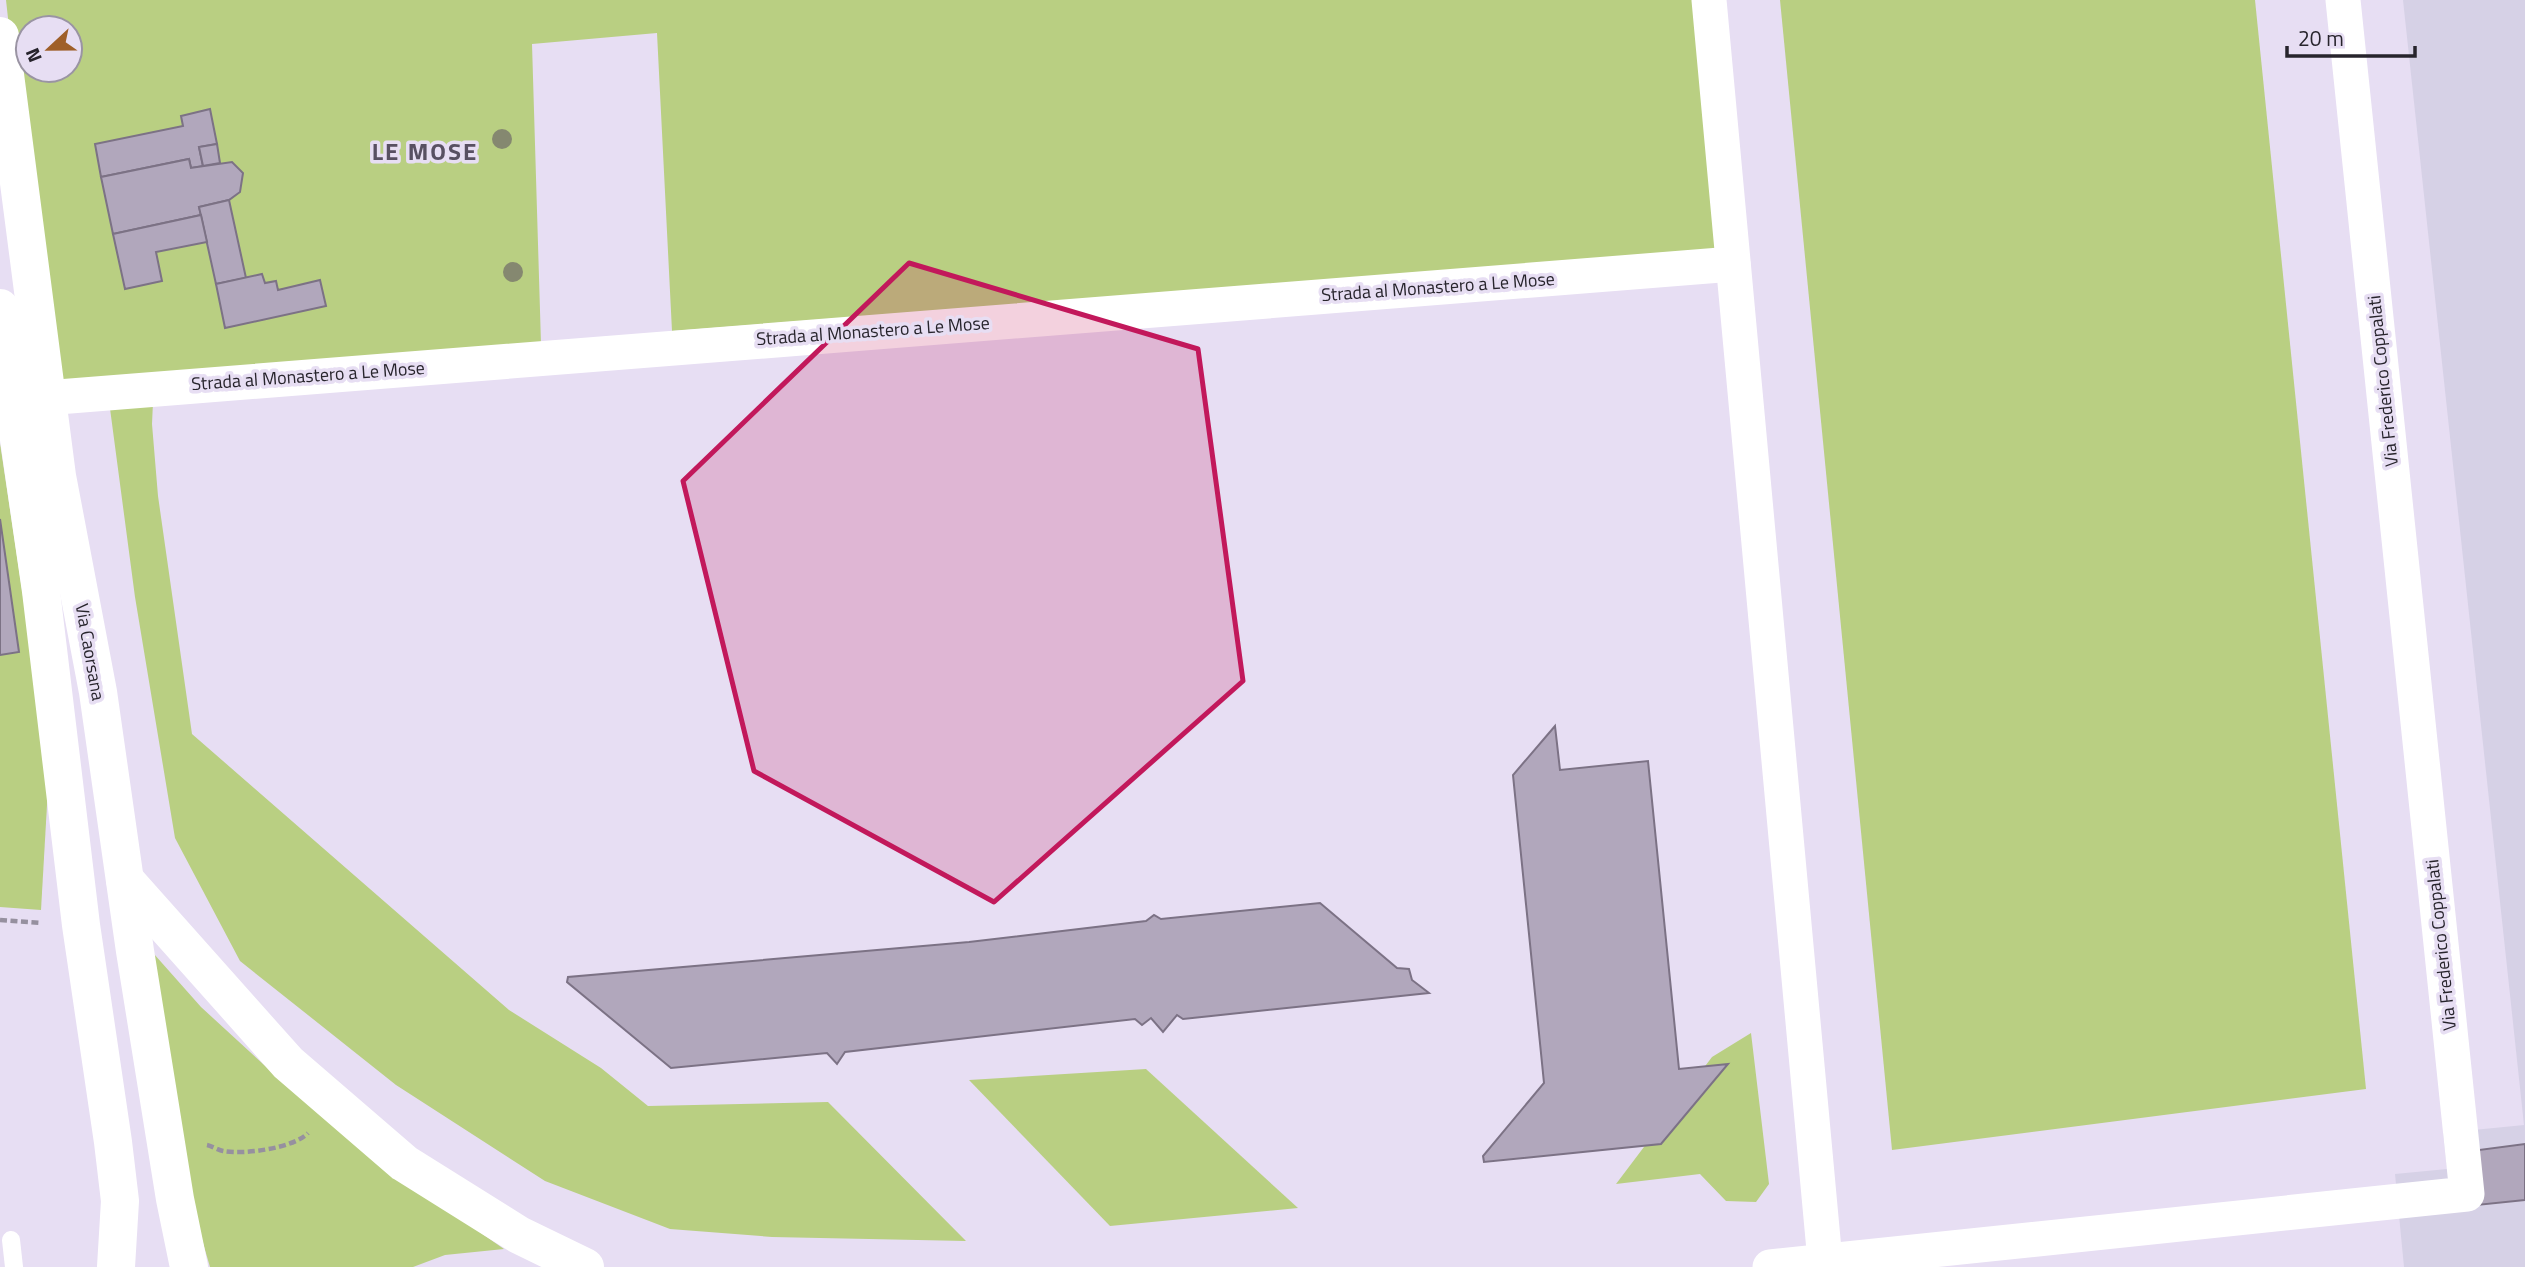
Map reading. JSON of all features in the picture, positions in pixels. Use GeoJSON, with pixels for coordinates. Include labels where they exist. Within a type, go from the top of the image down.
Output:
{"type":"FeatureCollection","features":[{"type":"Feature","properties":{"kind":"main road","name":"Via Caorsana"},"geometry":{"type":"LineString","coordinates":[[0,36],[30,398],[41,590],[80,925],[120,1201],[116,1267]]}},
{"type":"Feature","properties":{"kind":"main road","name":"Via Caorsana"},"geometry":{"type":"LineString","coordinates":[[0,308],[57,475],[98,692],[165,1136],[189,1267]]}},
{"type":"Feature","properties":{"kind":"main road"},"geometry":{"type":"LineString","coordinates":[[125,880],[288,1063],[404,1163],[519,1235],[585,1267]]}},
{"type":"Feature","properties":{"kind":"street"},"geometry":{"type":"LineString","coordinates":[[1709,0],[1825,1261]]}},
{"type":"Feature","properties":{"kind":"street","name":"Via Frederico Coppalati"},"geometry":{"type":"LineString","coordinates":[[1770,1267],[2467,1194],[2343,0]]}},
{"type":"Feature","properties":{"kind":"street","name":"Strada al Monastero a Le Mose"},"geometry":{"type":"LineString","coordinates":[[30,398],[1733,264]]}},
{"type":"Feature","properties":{"kind":"lane"},"geometry":{"type":"LineString","coordinates":[[11,1240],[14,1267]]}},
{"type":"Feature","properties":{"kind":"path"},"geometry":{"type":"LineString","coordinates":[[165,1136],[190,1138],[224,1151],[273,1149],[303,1139],[336,1105]]}},
{"type":"Feature","properties":{"kind":"highlighted area"},"geometry":{"type":"Polygon","coordinates":[[[909,263],[1198,349],[1243,681],[994,902],[754,771],[683,481],[909,263]]]}},
{"type":"Feature","properties":{"kind":"shaded area"},"geometry":{"type":"Polygon","coordinates":[[[2403,0],[2525,0],[2525,1267],[2404,1267],[2395,1174],[2447,1169],[2443,1133],[2524,1125],[2403,0]]]}},
{"type":"Feature","properties":{"kind":"green space"},"geometry":{"type":"Polygon","coordinates":[[[6,0],[1709,0],[1734,249],[672,331],[657,33],[532,44],[541,344],[49,389],[15,84],[84,84],[84,14],[14,14],[14,72],[6,0]]]}},
{"type":"Feature","properties":{"kind":"green space"},"geometry":{"type":"Polygon","coordinates":[[[1780,0],[2255,0],[2366,1089],[1892,1150],[1780,0]]]}},
{"type":"Feature","properties":{"kind":"green space"},"geometry":{"type":"Polygon","coordinates":[[[109,401],[153,402],[152,424],[158,496],[192,734],[509,1010],[601,1068],[648,1106],[828,1102],[966,1241],[772,1237],[670,1229],[545,1181],[396,1085],[240,961],[175,838],[135,597],[109,401]]]}},
{"type":"Feature","properties":{"kind":"green space"},"geometry":{"type":"Polygon","coordinates":[[[0,443],[49,770],[41,910],[0,907],[0,443]]]}},
{"type":"Feature","properties":{"kind":"green space"},"geometry":{"type":"Polygon","coordinates":[[[154,954],[201,1007],[275,1075],[372,1157],[504,1249],[445,1255],[413,1267],[210,1267],[194,1212],[154,954]]]}},
{"type":"Feature","properties":{"kind":"green space"},"geometry":{"type":"Polygon","coordinates":[[[1751,1033],[1769,1184],[1756,1202],[1726,1201],[1700,1174],[1616,1184],[1712,1057],[1751,1033]]]}},
{"type":"Feature","properties":{"kind":"green space"},"geometry":{"type":"Polygon","coordinates":[[[1146,1069],[1298,1208],[1110,1226],[969,1080],[1146,1069]]]}},
{"type":"Feature","properties":{"kind":"building"},"geometry":{"type":"Polygon","coordinates":[[[210,109],[217,144],[199,147],[203,166],[191,168],[189,159],[101,177],[95,144],[183,126],[181,116],[210,109]]]}},
{"type":"Feature","properties":{"kind":"building"},"geometry":{"type":"Polygon","coordinates":[[[217,144],[220,163],[203,166],[199,147],[217,144]]]}},
{"type":"Feature","properties":{"kind":"building"},"geometry":{"type":"Polygon","coordinates":[[[189,159],[191,168],[232,162],[243,173],[240,192],[229,200],[199,207],[201,215],[113,234],[101,177],[189,159]]]}},
{"type":"Feature","properties":{"kind":"building"},"geometry":{"type":"Polygon","coordinates":[[[229,200],[246,278],[216,284],[199,207],[229,200]]]}},
{"type":"Feature","properties":{"kind":"building"},"geometry":{"type":"Polygon","coordinates":[[[201,215],[207,242],[156,252],[162,281],[125,289],[113,234],[201,215]]]}},
{"type":"Feature","properties":{"kind":"building"},"geometry":{"type":"Polygon","coordinates":[[[262,274],[265,283],[276,281],[278,290],[320,280],[326,306],[225,328],[216,284],[262,274]]]}},
{"type":"Feature","properties":{"kind":"building"},"geometry":{"type":"Polygon","coordinates":[[[0,519],[19,652],[0,655],[0,519]]]}},
{"type":"Feature","properties":{"kind":"building"},"geometry":{"type":"Polygon","coordinates":[[[1555,726],[1560,770],[1648,761],[1679,1069],[1728,1064],[1661,1144],[1484,1162],[1483,1156],[1544,1083],[1513,775],[1555,726]]]}},
{"type":"Feature","properties":{"kind":"building"},"geometry":{"type":"Polygon","coordinates":[[[1320,903],[1397,968],[1409,969],[1412,980],[1429,993],[1183,1019],[1177,1015],[1163,1032],[1151,1018],[1142,1025],[1135,1019],[845,1052],[837,1064],[827,1053],[671,1068],[567,982],[568,977],[969,942],[1146,921],[1154,915],[1161,919],[1320,903]]]}},
{"type":"Feature","properties":{"kind":"building"},"geometry":{"type":"Polygon","coordinates":[[[2525,1144],[2525,1200],[2477,1205],[2471,1151],[2525,1144]]]}},
{"type":"Feature","properties":{"kind":"district","name":"LE MOSE"},"geometry":{"type":"Point","coordinates":[425,152]}}]}
